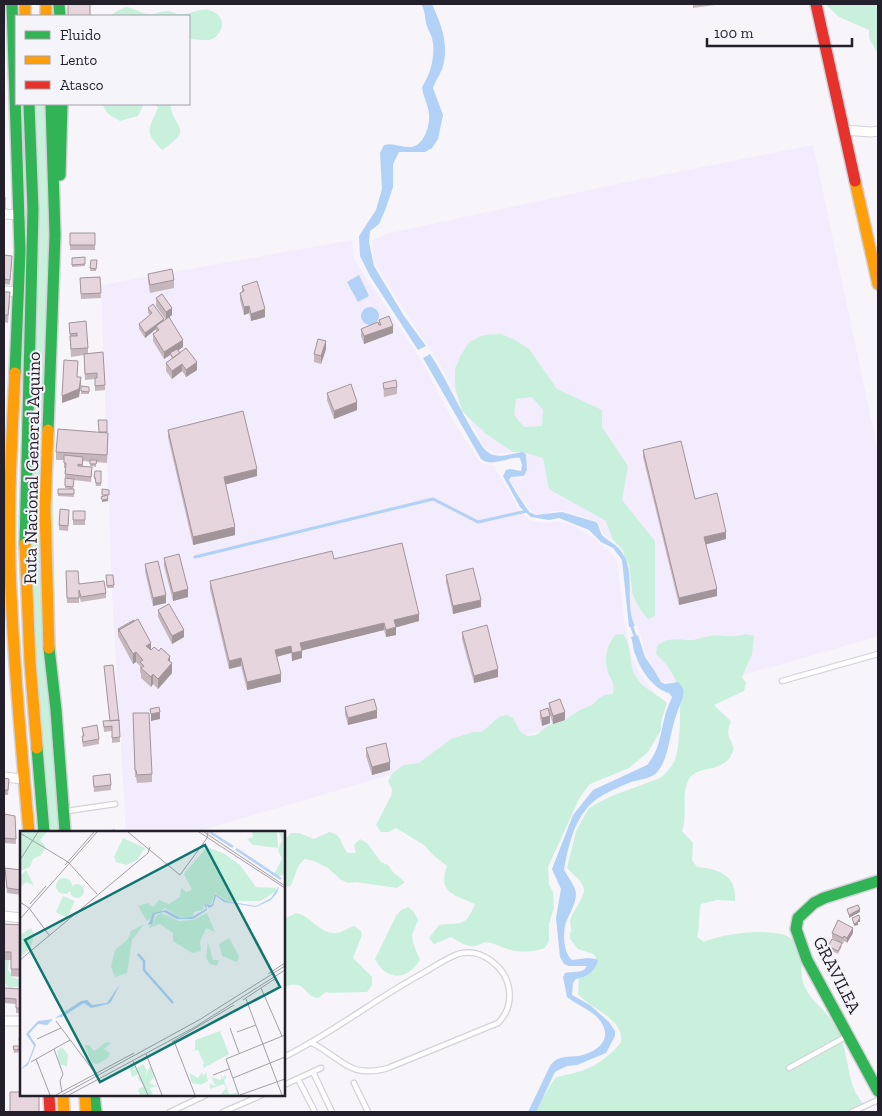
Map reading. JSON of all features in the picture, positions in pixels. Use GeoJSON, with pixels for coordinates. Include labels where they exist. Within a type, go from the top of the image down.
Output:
{"type":"FeatureCollection","features":[{"type":"Feature","properties":{"kind":"main road"},"geometry":{"type":"LineString","coordinates":[[12,4],[8,51],[20,215],[20,251],[7,460],[16,684],[29,831]]}},
{"type":"Feature","properties":{"kind":"main road"},"geometry":{"type":"LineString","coordinates":[[816,4],[878,284]]}},
{"type":"Feature","properties":{"kind":"main road","name":"Ruta Nacional General Aquino"},"geometry":{"type":"LineString","coordinates":[[30,105],[33,210],[24,527],[30,662],[44,831]]}},
{"type":"Feature","properties":{"kind":"main road","name":"Ruta Nacional General Aquino"},"geometry":{"type":"LineString","coordinates":[[51,105],[55,235],[45,510],[48,635],[56,710],[65,831]]}},
{"type":"Feature","properties":{"kind":"main road"},"geometry":{"type":"LineString","coordinates":[[55,235],[62,158],[62,105]]}},
{"type":"Feature","properties":{"kind":"main road"},"geometry":{"type":"LineString","coordinates":[[29,831],[30,662]]}},
{"type":"Feature","properties":{"kind":"main road","name":"GRAVILEA"},"geometry":{"type":"LineString","coordinates":[[878,881],[814,903],[798,918],[796,929],[807,960],[878,1091]]}},
{"type":"Feature","properties":{"kind":"main road"},"geometry":{"type":"LineString","coordinates":[[49,1096],[50,1112]]}},
{"type":"Feature","properties":{"kind":"main road"},"geometry":{"type":"LineString","coordinates":[[63,1096],[64,1112]]}},
{"type":"Feature","properties":{"kind":"main road"},"geometry":{"type":"LineString","coordinates":[[85,1096],[86,1112]]}},
{"type":"Feature","properties":{"kind":"main road"},"geometry":{"type":"LineString","coordinates":[[94,1096],[96,1112]]}},
{"type":"Feature","properties":{"kind":"street"},"geometry":{"type":"LineString","coordinates":[[844,130],[878,131]]}},
{"type":"Feature","properties":{"kind":"street"},"geometry":{"type":"LineString","coordinates":[[4,214],[20,215]]}},
{"type":"Feature","properties":{"kind":"street"},"geometry":{"type":"LineString","coordinates":[[4,291],[18,292]]}},
{"type":"Feature","properties":{"kind":"street"},"geometry":{"type":"LineString","coordinates":[[4,777],[23,779]]}},
{"type":"Feature","properties":{"kind":"street"},"geometry":{"type":"LineString","coordinates":[[4,916],[20,918]]}},
{"type":"Feature","properties":{"kind":"street"},"geometry":{"type":"LineString","coordinates":[[4,1021],[20,1021]]}},
{"type":"Feature","properties":{"kind":"lane"},"geometry":{"type":"LineString","coordinates":[[782,680],[878,654]]}},
{"type":"Feature","properties":{"kind":"lane"},"geometry":{"type":"LineString","coordinates":[[63,812],[115,804]]}},
{"type":"Feature","properties":{"kind":"lane"},"geometry":{"type":"LineString","coordinates":[[285,1056],[312,1043],[394,989],[459,954],[472,953],[482,955],[500,969],[507,979],[510,989],[509,1002],[505,1016],[498,1023],[388,1068],[370,1072],[350,1068],[329,1051],[312,1043]]}},
{"type":"Feature","properties":{"kind":"lane"},"geometry":{"type":"LineString","coordinates":[[789,1068],[849,1036]]}},
{"type":"Feature","properties":{"kind":"lane"},"geometry":{"type":"LineString","coordinates":[[285,1084],[321,1068]]}},
{"type":"Feature","properties":{"kind":"lane"},"geometry":{"type":"LineString","coordinates":[[313,1072],[332,1112]]}},
{"type":"Feature","properties":{"kind":"lane"},"geometry":{"type":"LineString","coordinates":[[298,1078],[315,1112]]}},
{"type":"Feature","properties":{"kind":"lane"},"geometry":{"type":"LineString","coordinates":[[354,1084],[368,1112]]}},
{"type":"Feature","properties":{"kind":"lane"},"geometry":{"type":"LineString","coordinates":[[170,1112],[204,1096]]}},
{"type":"Feature","properties":{"kind":"lane"},"geometry":{"type":"LineString","coordinates":[[223,1112],[260,1096]]}},
{"type":"Feature","properties":{"kind":"lane"},"geometry":{"type":"LineString","coordinates":[[852,1112],[878,1100]]}},
{"type":"Feature","properties":{"kind":"shaded area"},"geometry":{"type":"Polygon","coordinates":[[[813,145],[878,452],[878,636],[685,690],[681,682],[661,681],[646,655],[642,639],[632,618],[630,602],[631,583],[627,561],[622,550],[613,540],[603,534],[596,521],[562,511],[537,514],[530,510],[510,480],[511,478],[520,479],[524,477],[528,470],[527,454],[523,451],[496,454],[485,448],[439,363],[375,262],[372,240],[390,233],[618,184],[813,145]]]}},
{"type":"Feature","properties":{"kind":"shaded area"},"geometry":{"type":"Polygon","coordinates":[[[352,240],[354,259],[421,360],[452,419],[479,461],[483,464],[494,466],[521,512],[530,520],[544,523],[557,521],[573,525],[594,538],[611,553],[617,562],[625,626],[632,657],[638,671],[657,697],[198,831],[126,831],[112,593],[101,285],[352,240]]]}},
{"type":"Feature","properties":{"kind":"green space"},"geometry":{"type":"Polygon","coordinates":[[[825,4],[878,4],[878,54],[869,38],[869,30],[839,17],[825,4]]]}},
{"type":"Feature","properties":{"kind":"green space"},"geometry":{"type":"Polygon","coordinates":[[[126,7],[150,14],[167,11],[187,14],[204,9],[213,12],[219,17],[222,27],[212,39],[190,39],[190,15],[111,15],[126,7]]]}},
{"type":"Feature","properties":{"kind":"green space"},"geometry":{"type":"Polygon","coordinates":[[[35,105],[46,105],[59,831],[49,831],[30,577],[35,105]]]}},
{"type":"Feature","properties":{"kind":"green space"},"geometry":{"type":"Polygon","coordinates":[[[103,105],[144,105],[138,116],[120,121],[108,114],[103,105]]]}},
{"type":"Feature","properties":{"kind":"green space"},"geometry":{"type":"Polygon","coordinates":[[[156,105],[170,105],[180,128],[178,137],[162,150],[150,134],[150,126],[158,108],[156,105]]]}},
{"type":"Feature","properties":{"kind":"green space"},"geometry":{"type":"Polygon","coordinates":[[[501,334],[515,340],[529,349],[557,389],[602,410],[602,427],[628,466],[622,500],[655,541],[655,616],[648,619],[638,605],[633,593],[629,564],[624,561],[624,551],[613,540],[606,521],[549,489],[543,458],[523,452],[513,452],[485,433],[462,411],[455,386],[455,369],[469,342],[484,335],[501,334]],[[532,397],[516,399],[514,415],[524,427],[542,426],[543,410],[532,397]]]}},
{"type":"Feature","properties":{"kind":"green space"},"geometry":{"type":"Polygon","coordinates":[[[623,634],[628,643],[631,665],[638,680],[667,703],[661,722],[661,730],[648,752],[629,768],[590,784],[580,797],[548,867],[549,885],[553,892],[554,908],[549,924],[549,941],[545,948],[534,951],[518,951],[488,942],[470,946],[451,937],[434,944],[429,938],[439,925],[462,922],[468,917],[475,904],[455,895],[446,888],[444,882],[447,866],[424,845],[396,828],[389,832],[381,832],[376,825],[391,796],[392,789],[388,782],[391,775],[403,765],[419,763],[451,739],[473,732],[482,732],[499,717],[506,715],[513,718],[521,733],[528,736],[536,735],[549,725],[564,721],[578,711],[592,705],[605,695],[613,694],[614,686],[607,670],[606,654],[609,644],[615,635],[623,634]]]}},
{"type":"Feature","properties":{"kind":"green space"},"geometry":{"type":"Polygon","coordinates":[[[746,634],[754,636],[752,654],[742,677],[746,683],[744,691],[714,705],[731,722],[728,732],[733,746],[732,754],[722,764],[697,772],[692,776],[688,781],[685,793],[684,825],[682,831],[693,843],[692,860],[697,867],[725,875],[730,879],[735,892],[735,901],[717,900],[701,904],[697,937],[704,942],[723,936],[762,932],[785,935],[797,944],[801,955],[804,985],[810,996],[831,1019],[838,1032],[854,1089],[864,1105],[865,1112],[534,1112],[555,1078],[581,1071],[594,1065],[612,1053],[621,1042],[621,1034],[612,1020],[578,994],[579,974],[587,970],[596,961],[596,957],[593,954],[578,949],[570,939],[570,931],[572,933],[570,921],[584,890],[580,881],[567,868],[576,831],[589,808],[609,797],[660,778],[669,770],[675,760],[679,735],[679,692],[672,672],[656,654],[657,646],[671,640],[690,640],[710,636],[746,634]]]}},
{"type":"Feature","properties":{"kind":"green space"},"geometry":{"type":"Polygon","coordinates":[[[329,832],[334,833],[348,853],[356,853],[354,845],[360,839],[367,843],[381,862],[388,865],[405,882],[397,888],[356,882],[348,883],[340,879],[328,868],[305,859],[297,868],[290,887],[285,885],[285,839],[291,833],[299,833],[314,839],[329,832]]]}},
{"type":"Feature","properties":{"kind":"green space"},"geometry":{"type":"Polygon","coordinates":[[[408,907],[414,912],[418,920],[412,935],[420,960],[409,972],[397,976],[391,975],[375,959],[396,916],[401,910],[408,907]]]}},
{"type":"Feature","properties":{"kind":"green space"},"geometry":{"type":"Polygon","coordinates":[[[296,913],[301,914],[330,933],[340,932],[354,926],[361,931],[362,935],[353,958],[372,977],[372,985],[367,992],[326,992],[318,998],[313,997],[301,986],[285,987],[285,918],[296,913]]]}},
{"type":"Feature","properties":{"kind":"green space"},"geometry":{"type":"Polygon","coordinates":[[[4,951],[9,959],[8,970],[13,977],[20,980],[20,986],[9,988],[4,982],[4,951]]]}},
{"type":"Feature","properties":{"kind":"water"},"geometry":{"type":"Polygon","coordinates":[[[421,4],[432,4],[445,42],[443,66],[433,88],[443,115],[438,139],[432,148],[425,152],[399,152],[393,164],[393,187],[386,208],[379,224],[370,231],[369,242],[374,266],[404,316],[426,346],[418,350],[370,276],[360,256],[359,236],[376,210],[382,189],[380,153],[384,145],[412,147],[417,145],[426,134],[429,123],[428,107],[422,87],[432,63],[433,44],[421,4]]]}},
{"type":"Feature","properties":{"kind":"water"},"geometry":{"type":"Polygon","coordinates":[[[359,275],[369,296],[358,302],[347,282],[359,275]]]}},
{"type":"Feature","properties":{"kind":"water"},"geometry":{"type":"Polygon","coordinates":[[[370,307],[376,310],[379,316],[376,322],[370,325],[364,322],[361,316],[364,310],[370,307]]]}},
{"type":"Feature","properties":{"kind":"water"},"geometry":{"type":"Polygon","coordinates":[[[430,354],[475,435],[485,449],[497,456],[523,452],[526,454],[527,470],[524,476],[511,477],[509,480],[529,512],[536,515],[562,512],[596,522],[603,536],[621,551],[626,560],[630,578],[630,608],[635,626],[629,627],[622,560],[613,548],[601,542],[589,530],[559,518],[549,520],[531,517],[520,507],[503,476],[506,470],[521,471],[520,458],[495,462],[481,459],[423,358],[430,354]]]}},
{"type":"Feature","properties":{"kind":"water"},"geometry":{"type":"Polygon","coordinates":[[[638,635],[645,657],[661,682],[665,684],[678,682],[683,689],[683,697],[665,759],[655,774],[608,792],[588,807],[578,821],[569,845],[564,870],[576,891],[574,904],[564,929],[565,947],[572,960],[588,958],[598,961],[590,973],[576,979],[573,983],[572,995],[590,1005],[609,1022],[615,1031],[615,1036],[606,1053],[555,1072],[536,1112],[528,1112],[550,1066],[556,1060],[593,1051],[603,1042],[605,1036],[602,1023],[596,1016],[567,997],[563,977],[565,973],[580,971],[587,966],[569,966],[564,964],[560,957],[556,918],[561,889],[552,869],[573,815],[593,790],[647,765],[655,754],[672,697],[669,693],[653,684],[641,667],[634,651],[631,637],[638,635]]]}},
{"type":"Feature","properties":{"kind":"building"},"geometry":{"type":"Polygon","coordinates":[[[68,4],[90,4],[90,15],[68,15],[68,4]]]}},
{"type":"Feature","properties":{"kind":"building"},"geometry":{"type":"Polygon","coordinates":[[[70,233],[95,233],[95,245],[70,245],[70,233]]]}},
{"type":"Feature","properties":{"kind":"building"},"geometry":{"type":"Polygon","coordinates":[[[4,255],[12,256],[10,280],[4,279],[4,255]]]}},
{"type":"Feature","properties":{"kind":"building"},"geometry":{"type":"Polygon","coordinates":[[[85,257],[85,264],[72,265],[72,258],[85,257]]]}},
{"type":"Feature","properties":{"kind":"building"},"geometry":{"type":"Polygon","coordinates":[[[91,260],[97,260],[96,269],[90,268],[91,260]]]}},
{"type":"Feature","properties":{"kind":"building"},"geometry":{"type":"Polygon","coordinates":[[[172,269],[174,280],[150,285],[148,274],[172,269]]]}},
{"type":"Feature","properties":{"kind":"building"},"geometry":{"type":"Polygon","coordinates":[[[100,277],[101,293],[81,294],[80,278],[100,277]]]}},
{"type":"Feature","properties":{"kind":"building"},"geometry":{"type":"Polygon","coordinates":[[[257,281],[265,309],[251,314],[249,306],[244,307],[240,293],[244,291],[242,286],[257,281]]]}},
{"type":"Feature","properties":{"kind":"building"},"geometry":{"type":"Polygon","coordinates":[[[4,292],[10,292],[8,315],[4,315],[4,292]]]}},
{"type":"Feature","properties":{"kind":"building"},"geometry":{"type":"Polygon","coordinates":[[[162,294],[172,308],[166,312],[156,298],[162,294]]]}},
{"type":"Feature","properties":{"kind":"building"},"geometry":{"type":"Polygon","coordinates":[[[153,304],[164,319],[145,333],[139,324],[152,313],[148,308],[153,304]]]}},
{"type":"Feature","properties":{"kind":"building"},"geometry":{"type":"Polygon","coordinates":[[[389,316],[393,326],[364,336],[361,329],[378,322],[381,325],[379,320],[389,316]]]}},
{"type":"Feature","properties":{"kind":"building"},"geometry":{"type":"Polygon","coordinates":[[[169,317],[183,340],[164,352],[153,334],[159,330],[156,326],[169,317]]]}},
{"type":"Feature","properties":{"kind":"building"},"geometry":{"type":"Polygon","coordinates":[[[86,321],[88,348],[71,349],[70,336],[77,336],[77,333],[70,334],[69,323],[86,321]]]}},
{"type":"Feature","properties":{"kind":"building"},"geometry":{"type":"Polygon","coordinates":[[[318,339],[326,341],[321,356],[314,354],[318,339]]]}},
{"type":"Feature","properties":{"kind":"building"},"geometry":{"type":"Polygon","coordinates":[[[186,348],[197,362],[186,370],[182,364],[172,371],[166,363],[186,348]]]}},
{"type":"Feature","properties":{"kind":"building"},"geometry":{"type":"Polygon","coordinates":[[[177,349],[180,353],[173,358],[170,353],[177,349]]]}},
{"type":"Feature","properties":{"kind":"building"},"geometry":{"type":"Polygon","coordinates":[[[103,352],[105,385],[95,386],[97,373],[85,374],[84,354],[103,352]]]}},
{"type":"Feature","properties":{"kind":"building"},"geometry":{"type":"Polygon","coordinates":[[[64,360],[78,361],[77,377],[81,377],[79,389],[62,396],[64,360]]]}},
{"type":"Feature","properties":{"kind":"building"},"geometry":{"type":"Polygon","coordinates":[[[396,380],[397,387],[384,389],[383,383],[396,380]]]}},
{"type":"Feature","properties":{"kind":"building"},"geometry":{"type":"Polygon","coordinates":[[[351,384],[357,402],[334,411],[327,393],[351,384]]]}},
{"type":"Feature","properties":{"kind":"building"},"geometry":{"type":"Polygon","coordinates":[[[81,386],[89,387],[89,392],[81,391],[81,386]]]}},
{"type":"Feature","properties":{"kind":"building"},"geometry":{"type":"Polygon","coordinates":[[[243,411],[257,469],[224,477],[235,527],[193,537],[168,430],[243,411]]]}},
{"type":"Feature","properties":{"kind":"building"},"geometry":{"type":"Polygon","coordinates":[[[98,420],[107,420],[107,432],[99,432],[98,420]]]}},
{"type":"Feature","properties":{"kind":"building"},"geometry":{"type":"Polygon","coordinates":[[[58,429],[108,433],[107,455],[56,452],[58,429]]]}},
{"type":"Feature","properties":{"kind":"building"},"geometry":{"type":"Polygon","coordinates":[[[681,441],[695,499],[717,493],[726,532],[704,537],[717,589],[679,598],[643,450],[681,441]]]}},
{"type":"Feature","properties":{"kind":"building"},"geometry":{"type":"Polygon","coordinates":[[[64,455],[83,457],[82,465],[78,464],[78,466],[92,467],[91,477],[65,474],[66,463],[64,463],[64,455]]]}},
{"type":"Feature","properties":{"kind":"building"},"geometry":{"type":"Polygon","coordinates":[[[90,460],[97,460],[96,464],[90,464],[90,460]]]}},
{"type":"Feature","properties":{"kind":"building"},"geometry":{"type":"Polygon","coordinates":[[[95,471],[101,471],[101,483],[96,483],[95,471]]]}},
{"type":"Feature","properties":{"kind":"building"},"geometry":{"type":"Polygon","coordinates":[[[65,478],[74,479],[73,487],[65,486],[65,478]]]}},
{"type":"Feature","properties":{"kind":"building"},"geometry":{"type":"Polygon","coordinates":[[[58,489],[74,489],[74,494],[58,494],[58,489]]]}},
{"type":"Feature","properties":{"kind":"building"},"geometry":{"type":"Polygon","coordinates":[[[102,489],[109,490],[109,495],[102,495],[102,489]]]}},
{"type":"Feature","properties":{"kind":"building"},"geometry":{"type":"Polygon","coordinates":[[[107,495],[108,499],[102,500],[101,497],[107,495]]]}},
{"type":"Feature","properties":{"kind":"building"},"geometry":{"type":"Polygon","coordinates":[[[60,509],[69,510],[68,526],[59,525],[60,509]]]}},
{"type":"Feature","properties":{"kind":"building"},"geometry":{"type":"Polygon","coordinates":[[[73,511],[85,511],[85,520],[73,520],[73,511]]]}},
{"type":"Feature","properties":{"kind":"building"},"geometry":{"type":"Polygon","coordinates":[[[402,543],[419,614],[394,620],[396,627],[386,630],[384,623],[300,643],[302,651],[292,653],[291,646],[275,650],[281,674],[247,682],[241,658],[229,661],[210,581],[332,551],[334,559],[402,543]]]}},
{"type":"Feature","properties":{"kind":"building"},"geometry":{"type":"Polygon","coordinates":[[[179,554],[188,589],[173,593],[164,558],[179,554]]]}},
{"type":"Feature","properties":{"kind":"building"},"geometry":{"type":"Polygon","coordinates":[[[158,561],[166,595],[153,598],[145,564],[158,561]]]}},
{"type":"Feature","properties":{"kind":"building"},"geometry":{"type":"Polygon","coordinates":[[[473,568],[481,600],[453,606],[446,575],[473,568]]]}},
{"type":"Feature","properties":{"kind":"building"},"geometry":{"type":"Polygon","coordinates":[[[66,571],[78,571],[79,584],[104,581],[106,593],[81,597],[79,590],[79,598],[67,598],[66,571]]]}},
{"type":"Feature","properties":{"kind":"building"},"geometry":{"type":"Polygon","coordinates":[[[106,575],[113,575],[114,585],[107,586],[106,575]]]}},
{"type":"Feature","properties":{"kind":"building"},"geometry":{"type":"Polygon","coordinates":[[[169,604],[184,630],[172,636],[158,610],[169,604]]]}},
{"type":"Feature","properties":{"kind":"building"},"geometry":{"type":"Polygon","coordinates":[[[138,619],[151,643],[146,646],[151,650],[154,647],[159,651],[161,648],[170,656],[168,660],[172,663],[158,679],[153,674],[151,677],[141,668],[144,666],[140,662],[143,660],[136,652],[133,654],[119,630],[138,619]]]}},
{"type":"Feature","properties":{"kind":"building"},"geometry":{"type":"Polygon","coordinates":[[[134,620],[119,630],[119,632],[118,629],[134,620]]]}},
{"type":"Feature","properties":{"kind":"building"},"geometry":{"type":"Polygon","coordinates":[[[487,625],[498,669],[474,676],[462,632],[487,625]]]}},
{"type":"Feature","properties":{"kind":"building"},"geometry":{"type":"Polygon","coordinates":[[[113,665],[119,720],[110,721],[104,666],[113,665]]]}},
{"type":"Feature","properties":{"kind":"building"},"geometry":{"type":"Polygon","coordinates":[[[374,699],[377,710],[348,718],[345,707],[374,699]]]}},
{"type":"Feature","properties":{"kind":"building"},"geometry":{"type":"Polygon","coordinates":[[[560,699],[565,712],[553,716],[549,703],[560,699]]]}},
{"type":"Feature","properties":{"kind":"building"},"geometry":{"type":"Polygon","coordinates":[[[159,707],[160,712],[151,714],[150,709],[159,707]]]}},
{"type":"Feature","properties":{"kind":"building"},"geometry":{"type":"Polygon","coordinates":[[[548,708],[550,716],[542,718],[540,711],[548,708]]]}},
{"type":"Feature","properties":{"kind":"building"},"geometry":{"type":"Polygon","coordinates":[[[133,713],[149,713],[152,774],[137,775],[135,770],[133,713]]]}},
{"type":"Feature","properties":{"kind":"building"},"geometry":{"type":"Polygon","coordinates":[[[119,720],[120,737],[112,738],[112,726],[104,727],[103,721],[119,720]]]}},
{"type":"Feature","properties":{"kind":"building"},"geometry":{"type":"Polygon","coordinates":[[[97,725],[99,739],[83,742],[82,728],[97,725]]]}},
{"type":"Feature","properties":{"kind":"building"},"geometry":{"type":"Polygon","coordinates":[[[386,743],[390,762],[372,767],[366,748],[386,743]]]}},
{"type":"Feature","properties":{"kind":"building"},"geometry":{"type":"Polygon","coordinates":[[[110,774],[111,785],[94,787],[93,776],[110,774]]]}},
{"type":"Feature","properties":{"kind":"building"},"geometry":{"type":"Polygon","coordinates":[[[4,778],[9,779],[8,790],[4,790],[4,778]]]}},
{"type":"Feature","properties":{"kind":"building"},"geometry":{"type":"Polygon","coordinates":[[[4,814],[15,816],[16,839],[4,838],[4,814]]]}},
{"type":"Feature","properties":{"kind":"building"},"geometry":{"type":"Polygon","coordinates":[[[5,868],[20,870],[20,890],[7,888],[5,868]]]}},
{"type":"Feature","properties":{"kind":"building"},"geometry":{"type":"Polygon","coordinates":[[[858,905],[860,909],[849,915],[847,909],[858,905]]]}},
{"type":"Feature","properties":{"kind":"building"},"geometry":{"type":"Polygon","coordinates":[[[859,915],[860,919],[854,924],[852,918],[859,915]]]}},
{"type":"Feature","properties":{"kind":"building"},"geometry":{"type":"Polygon","coordinates":[[[838,920],[853,928],[847,938],[832,933],[838,920]]]}},
{"type":"Feature","properties":{"kind":"building"},"geometry":{"type":"Polygon","coordinates":[[[4,924],[20,925],[20,969],[11,969],[11,952],[4,952],[4,924]]]}},
{"type":"Feature","properties":{"kind":"building"},"geometry":{"type":"Polygon","coordinates":[[[832,939],[842,943],[838,951],[828,946],[832,939]]]}},
{"type":"Feature","properties":{"kind":"building"},"geometry":{"type":"Polygon","coordinates":[[[4,988],[20,989],[20,1008],[16,1008],[16,999],[4,998],[4,988]]]}},
{"type":"Feature","properties":{"kind":"building"},"geometry":{"type":"Polygon","coordinates":[[[13,1046],[20,1046],[20,1049],[14,1050],[13,1046]]]}},
{"type":"Feature","properties":{"kind":"building"},"geometry":{"type":"Polygon","coordinates":[[[10,1092],[20,1092],[20,1096],[39,1096],[39,1112],[10,1112],[10,1092]]]}},
{"type":"Feature","properties":{"kind":"waterway"},"geometry":{"type":"LineString","coordinates":[[195,557],[433,499],[478,522],[527,511]]}},
{"type":"Feature","properties":{"kind":"waterway"},"geometry":{"type":"LineString","coordinates":[[631,624],[636,639]]}},
{"type":"Feature","properties":{"kind":"traffic: fast"},"geometry":{"type":"LineString","coordinates":[[12,4],[15,97]]}},
{"type":"Feature","properties":{"kind":"traffic: fast"},"geometry":{"type":"LineString","coordinates":[[59,4],[60,15]]}},
{"type":"Feature","properties":{"kind":"traffic: fast"},"geometry":{"type":"LineString","coordinates":[[15,105],[20,251],[15,373]]}},
{"type":"Feature","properties":{"kind":"traffic: fast"},"geometry":{"type":"LineString","coordinates":[[25,544],[33,210],[29,105]]}},
{"type":"Feature","properties":{"kind":"traffic: fast"},"geometry":{"type":"LineString","coordinates":[[48,430],[55,235],[51,105]]}},
{"type":"Feature","properties":{"kind":"traffic: fast"},"geometry":{"type":"LineString","coordinates":[[60,175],[62,105]]}},
{"type":"Feature","properties":{"kind":"traffic: fast"},"geometry":{"type":"LineString","coordinates":[[49,648],[56,710],[65,831]]}},
{"type":"Feature","properties":{"kind":"traffic: fast"},"geometry":{"type":"LineString","coordinates":[[37,748],[44,831]]}},
{"type":"Feature","properties":{"kind":"traffic: fast"},"geometry":{"type":"LineString","coordinates":[[878,881],[814,903],[798,918],[796,929],[807,960],[878,1091]]}},
{"type":"Feature","properties":{"kind":"traffic: fast"},"geometry":{"type":"LineString","coordinates":[[94,1096],[96,1112]]}},
{"type":"Feature","properties":{"kind":"traffic: slow"},"geometry":{"type":"LineString","coordinates":[[25,4],[25,15]]}},
{"type":"Feature","properties":{"kind":"traffic: slow"},"geometry":{"type":"LineString","coordinates":[[46,4],[46,15]]}},
{"type":"Feature","properties":{"kind":"traffic: slow"},"geometry":{"type":"LineString","coordinates":[[855,181],[878,284]]}},
{"type":"Feature","properties":{"kind":"traffic: slow"},"geometry":{"type":"LineString","coordinates":[[15,373],[10,494],[11,600],[29,831]]}},
{"type":"Feature","properties":{"kind":"traffic: slow"},"geometry":{"type":"LineString","coordinates":[[48,430],[45,509],[49,648]]}},
{"type":"Feature","properties":{"kind":"traffic: slow"},"geometry":{"type":"LineString","coordinates":[[25,544],[30,662],[37,748]]}},
{"type":"Feature","properties":{"kind":"traffic: slow"},"geometry":{"type":"LineString","coordinates":[[63,1096],[64,1112]]}},
{"type":"Feature","properties":{"kind":"traffic: slow"},"geometry":{"type":"LineString","coordinates":[[85,1096],[86,1112]]}},
{"type":"Feature","properties":{"kind":"traffic: jam"},"geometry":{"type":"LineString","coordinates":[[816,4],[855,181]]}},
{"type":"Feature","properties":{"kind":"traffic: jam"},"geometry":{"type":"LineString","coordinates":[[49,1096],[50,1112]]}}]}
